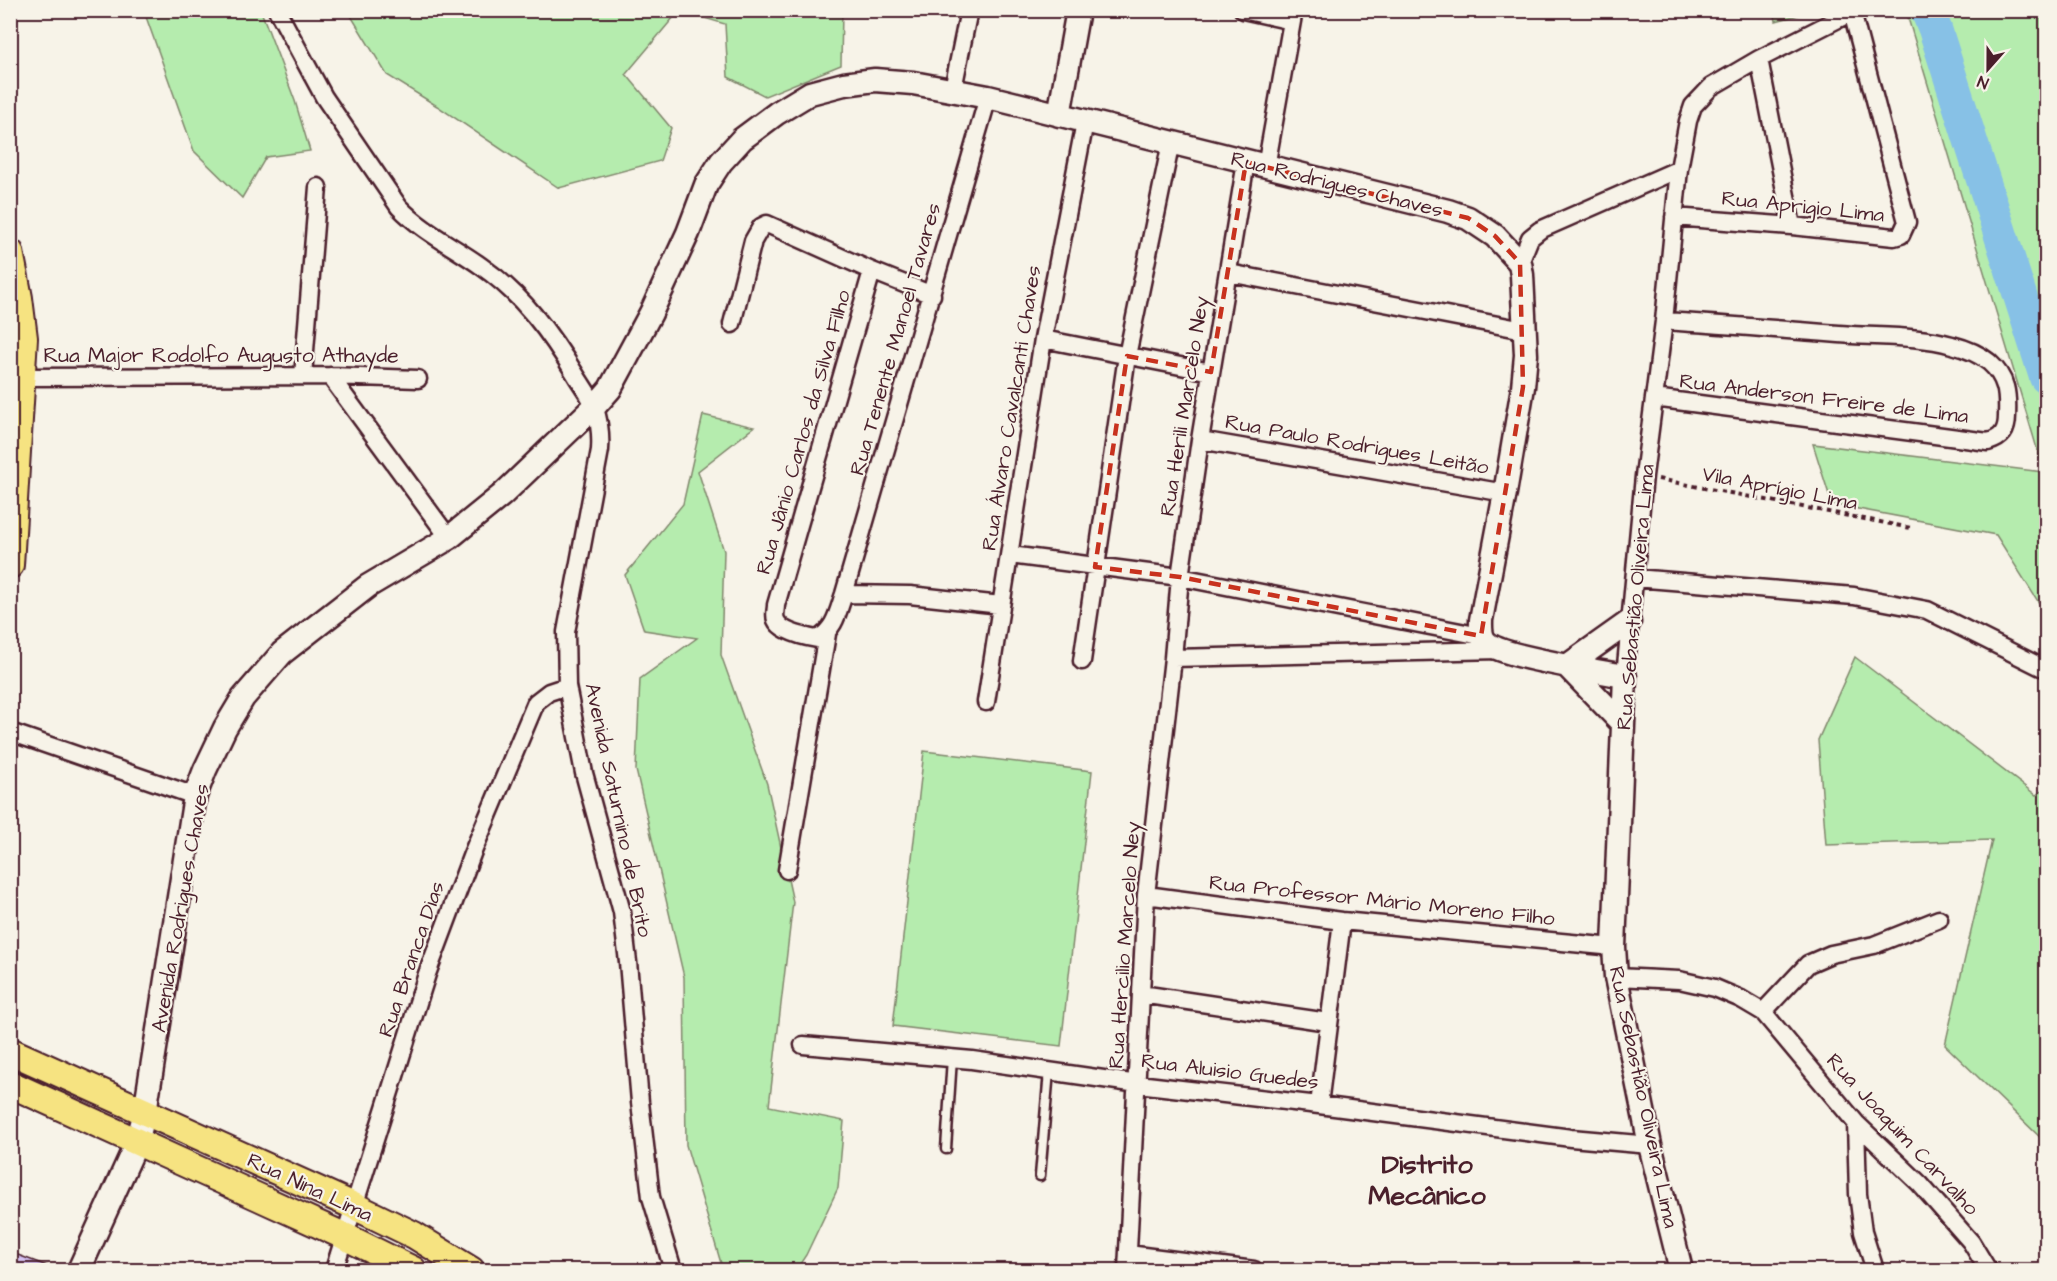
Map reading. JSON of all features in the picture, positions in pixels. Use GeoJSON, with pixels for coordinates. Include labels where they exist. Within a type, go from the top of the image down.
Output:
{"type":"FeatureCollection","features":[{"type":"Feature","properties":{"kind":"main road"},"geometry":{"type":"LineString","coordinates":[[10,252],[20,298],[24,338],[10,565]]}},
{"type":"Feature","properties":{"kind":"main road","name":"Rua Nina Lima"},"geometry":{"type":"LineString","coordinates":[[10,1051],[354,1206],[414,1235],[471,1270]]}},
{"type":"Feature","properties":{"kind":"main road","name":"Rua Nina Lima"},"geometry":{"type":"LineString","coordinates":[[10,1084],[344,1236],[413,1270]]}},
{"type":"Feature","properties":{"kind":"street","name":"Avenida Saturnino de Brito"},"geometry":{"type":"LineString","coordinates":[[277,10],[324,97],[399,207],[410,219],[443,243],[482,266],[524,303],[555,342],[595,406],[602,433],[566,632],[567,686],[584,773],[622,912],[651,1197],[673,1270]]}},
{"type":"Feature","properties":{"kind":"street"},"geometry":{"type":"LineString","coordinates":[[953,89],[969,10]]}},
{"type":"Feature","properties":{"kind":"street"},"geometry":{"type":"LineString","coordinates":[[1059,115],[1078,10]]}},
{"type":"Feature","properties":{"kind":"street"},"geometry":{"type":"LineString","coordinates":[[1243,10],[1293,16]]}},
{"type":"Feature","properties":{"kind":"street","name":"Rua Sebastião Oliveira Lima"},"geometry":{"type":"LineString","coordinates":[[1681,1270],[1650,1145],[1616,977],[1614,948],[1629,622],[1679,169],[1693,106],[1712,87],[1759,59],[1852,12],[1904,211]]}},
{"type":"Feature","properties":{"kind":"street","name":"Rua Herili Marcelo Ney"},"geometry":{"type":"LineString","coordinates":[[1173,658],[1180,577],[1200,440],[1229,273],[1293,16]]}},
{"type":"Feature","properties":{"kind":"street"},"geometry":{"type":"LineString","coordinates":[[1759,59],[1792,226]]}},
{"type":"Feature","properties":{"kind":"street","name":"Avenida Rodrigues Chaves"},"geometry":{"type":"LineString","coordinates":[[137,1142],[145,1112],[195,796],[215,749],[243,698],[282,652],[368,586],[449,538],[502,495],[595,406],[610,389],[651,314],[688,233],[706,185],[721,162],[742,139],[777,113],[810,93],[844,84],[875,80],[913,82],[953,89]]}},
{"type":"Feature","properties":{"kind":"street","name":"Rua Rodrigues Chaves"},"geometry":{"type":"LineString","coordinates":[[953,89],[1448,211],[1468,218],[1495,236],[1520,263]]}},
{"type":"Feature","properties":{"kind":"street","name":"Rua Tenente Manoel Tavares"},"geometry":{"type":"LineString","coordinates":[[827,634],[844,594],[988,97]]}},
{"type":"Feature","properties":{"kind":"street","name":"Rua Álvaro Cavalcanti Chaves"},"geometry":{"type":"LineString","coordinates":[[986,702],[1043,339],[1084,122]]}},
{"type":"Feature","properties":{"kind":"street"},"geometry":{"type":"LineString","coordinates":[[1082,661],[1127,356],[1171,142]]}},
{"type":"Feature","properties":{"kind":"street"},"geometry":{"type":"LineString","coordinates":[[1490,643],[1480,620],[1505,493],[1526,356],[1520,263],[1530,238],[1540,230],[1679,169]]}},
{"type":"Feature","properties":{"kind":"street"},"geometry":{"type":"LineString","coordinates":[[303,376],[318,187]]}},
{"type":"Feature","properties":{"kind":"street","name":"Rua Aprigio Lima"},"geometry":{"type":"LineString","coordinates":[[1674,217],[1894,237],[1905,230],[1907,222],[1904,211]]}},
{"type":"Feature","properties":{"kind":"street"},"geometry":{"type":"LineString","coordinates":[[732,324],[753,240],[761,227],[767,224],[932,295]]}},
{"type":"Feature","properties":{"kind":"street","name":"Rua Jânio Carlos da Silva Filho"},"geometry":{"type":"LineString","coordinates":[[827,634],[817,639],[782,627],[777,623],[775,616],[776,605],[872,271]]}},
{"type":"Feature","properties":{"kind":"street"},"geometry":{"type":"LineString","coordinates":[[1229,273],[1524,330]]}},
{"type":"Feature","properties":{"kind":"street","name":"Rua Anderson Freire de Lima"},"geometry":{"type":"LineString","coordinates":[[1654,398],[1988,442],[1998,439],[2004,433],[2007,420],[2007,389],[1990,363],[1978,355],[1951,344],[1664,321]]}},
{"type":"Feature","properties":{"kind":"street"},"geometry":{"type":"LineString","coordinates":[[1043,339],[1211,372]]}},
{"type":"Feature","properties":{"kind":"street"},"geometry":{"type":"LineString","coordinates":[[330,376],[449,538]]}},
{"type":"Feature","properties":{"kind":"street","name":"Rua Major Rodolfo Augusto Athayde"},"geometry":{"type":"LineString","coordinates":[[23,377],[330,376],[418,379]]}},
{"type":"Feature","properties":{"kind":"street","name":"Rua Paulo Rodrigues Leitão"},"geometry":{"type":"LineString","coordinates":[[1200,440],[1505,493]]}},
{"type":"Feature","properties":{"kind":"street"},"geometry":{"type":"LineString","coordinates":[[1010,555],[1180,577],[1490,643],[1567,666],[1625,676]]}},
{"type":"Feature","properties":{"kind":"street"},"geometry":{"type":"LineString","coordinates":[[1635,578],[1854,596],[1927,610],[2041,667]]}},
{"type":"Feature","properties":{"kind":"street"},"geometry":{"type":"LineString","coordinates":[[844,594],[910,595],[1001,605]]}},
{"type":"Feature","properties":{"kind":"street"},"geometry":{"type":"LineString","coordinates":[[1567,666],[1629,622]]}},
{"type":"Feature","properties":{"kind":"street"},"geometry":{"type":"LineString","coordinates":[[787,870],[827,634]]}},
{"type":"Feature","properties":{"kind":"street"},"geometry":{"type":"LineString","coordinates":[[1173,658],[1490,643]]}},
{"type":"Feature","properties":{"kind":"street","name":"Rua Hercilio Marcelo Ney"},"geometry":{"type":"LineString","coordinates":[[1128,1262],[1146,895],[1173,658]]}},
{"type":"Feature","properties":{"kind":"street"},"geometry":{"type":"LineString","coordinates":[[1567,666],[1623,724]]}},
{"type":"Feature","properties":{"kind":"street","name":"Rua Branca Dias"},"geometry":{"type":"LineString","coordinates":[[334,1270],[427,974],[472,854],[536,702],[549,692],[567,686]]}},
{"type":"Feature","properties":{"kind":"street"},"geometry":{"type":"LineString","coordinates":[[10,732],[195,796]]}},
{"type":"Feature","properties":{"kind":"street","name":"Rua Professor Mário Moreno Filho"},"geometry":{"type":"LineString","coordinates":[[1146,895],[1342,921],[1614,948]]}},
{"type":"Feature","properties":{"kind":"street"},"geometry":{"type":"LineString","coordinates":[[1763,1012],[1808,964],[1831,954],[1874,945],[1939,920]]}},
{"type":"Feature","properties":{"kind":"street"},"geometry":{"type":"LineString","coordinates":[[1319,1105],[1342,921]]}},
{"type":"Feature","properties":{"kind":"street","name":"Rua Joaquim Carvalho"},"geometry":{"type":"LineString","coordinates":[[1616,977],[1679,980],[1715,988],[1763,1012],[1856,1123],[1920,1184],[1964,1233],[1988,1270]]}},
{"type":"Feature","properties":{"kind":"street"},"geometry":{"type":"LineString","coordinates":[[1142,994],[1328,1022]]}},
{"type":"Feature","properties":{"kind":"street","name":"Rua Aluisio Guedes"},"geometry":{"type":"LineString","coordinates":[[804,1046],[951,1058],[1138,1084],[1571,1138],[1650,1145]]}},
{"type":"Feature","properties":{"kind":"street"},"geometry":{"type":"LineString","coordinates":[[1856,1123],[1858,1194],[1863,1232],[1875,1270]]}},
{"type":"Feature","properties":{"kind":"street"},"geometry":{"type":"LineString","coordinates":[[79,1270],[137,1142]]}},
{"type":"Feature","properties":{"kind":"street"},"geometry":{"type":"LineString","coordinates":[[1128,1262],[1254,1270]]}},
{"type":"Feature","properties":{"kind":"lane"},"geometry":{"type":"LineString","coordinates":[[946,1149],[951,1058]]}},
{"type":"Feature","properties":{"kind":"lane"},"geometry":{"type":"LineString","coordinates":[[1040,1176],[1049,1071]]}},
{"type":"Feature","properties":{"kind":"path","name":"Vila Aprígio Lima"},"geometry":{"type":"LineString","coordinates":[[1644,476],[1911,528]]}},
{"type":"Feature","properties":{"kind":"highlighted area"},"geometry":{"type":"Polygon","coordinates":[[[1246,162],[1468,218],[1495,236],[1520,263],[1523,387],[1481,636],[1180,577],[1095,567],[1127,356],[1211,372],[1246,162]]]}},
{"type":"Feature","properties":{"kind":"green space"},"geometry":{"type":"Polygon","coordinates":[[[1774,10],[1813,10],[1813,11],[1776,21],[1774,10]]]}},
{"type":"Feature","properties":{"kind":"green space"},"geometry":{"type":"Polygon","coordinates":[[[155,11],[261,11],[295,101],[310,151],[266,157],[242,198],[194,151],[145,14],[155,11]]]}},
{"type":"Feature","properties":{"kind":"green space"},"geometry":{"type":"Polygon","coordinates":[[[348,11],[679,11],[626,74],[671,128],[660,161],[559,188],[387,75],[348,11]]]}},
{"type":"Feature","properties":{"kind":"green space"},"geometry":{"type":"Polygon","coordinates":[[[681,11],[842,11],[841,65],[765,96],[728,77],[725,24],[681,11]]]}},
{"type":"Feature","properties":{"kind":"green space"},"geometry":{"type":"Polygon","coordinates":[[[1941,11],[2046,11],[2046,614],[1996,535],[1832,504],[1813,444],[2044,472],[1908,18],[1941,11]]]}},
{"type":"Feature","properties":{"kind":"green space"},"geometry":{"type":"Polygon","coordinates":[[[703,415],[754,427],[698,471],[724,551],[721,655],[767,784],[793,902],[769,1106],[844,1121],[838,1188],[806,1255],[796,1270],[723,1270],[686,1145],[684,977],[636,770],[640,679],[697,638],[644,630],[625,575],[683,504],[703,415]]]}},
{"type":"Feature","properties":{"kind":"green space"},"geometry":{"type":"Polygon","coordinates":[[[1855,657],[2036,795],[2046,788],[2046,1143],[1945,1045],[1992,840],[1826,845],[1818,740],[1855,657]]]}},
{"type":"Feature","properties":{"kind":"green space"},"geometry":{"type":"Polygon","coordinates":[[[924,751],[1092,771],[1061,1046],[893,1026],[924,751]]]}},
{"type":"Feature","properties":{"kind":"building"},"geometry":{"type":"Polygon","coordinates":[[[10,1252],[55,1269],[55,1270],[10,1270],[10,1252]]]}},
{"type":"Feature","properties":{"kind":"waterway"},"geometry":{"type":"LineString","coordinates":[[1927,10],[2046,377]]}},
{"type":"Feature","properties":{"kind":"district","name":"Distrito Mecânico"},"geometry":{"type":"Point","coordinates":[1427,1180]}}]}
